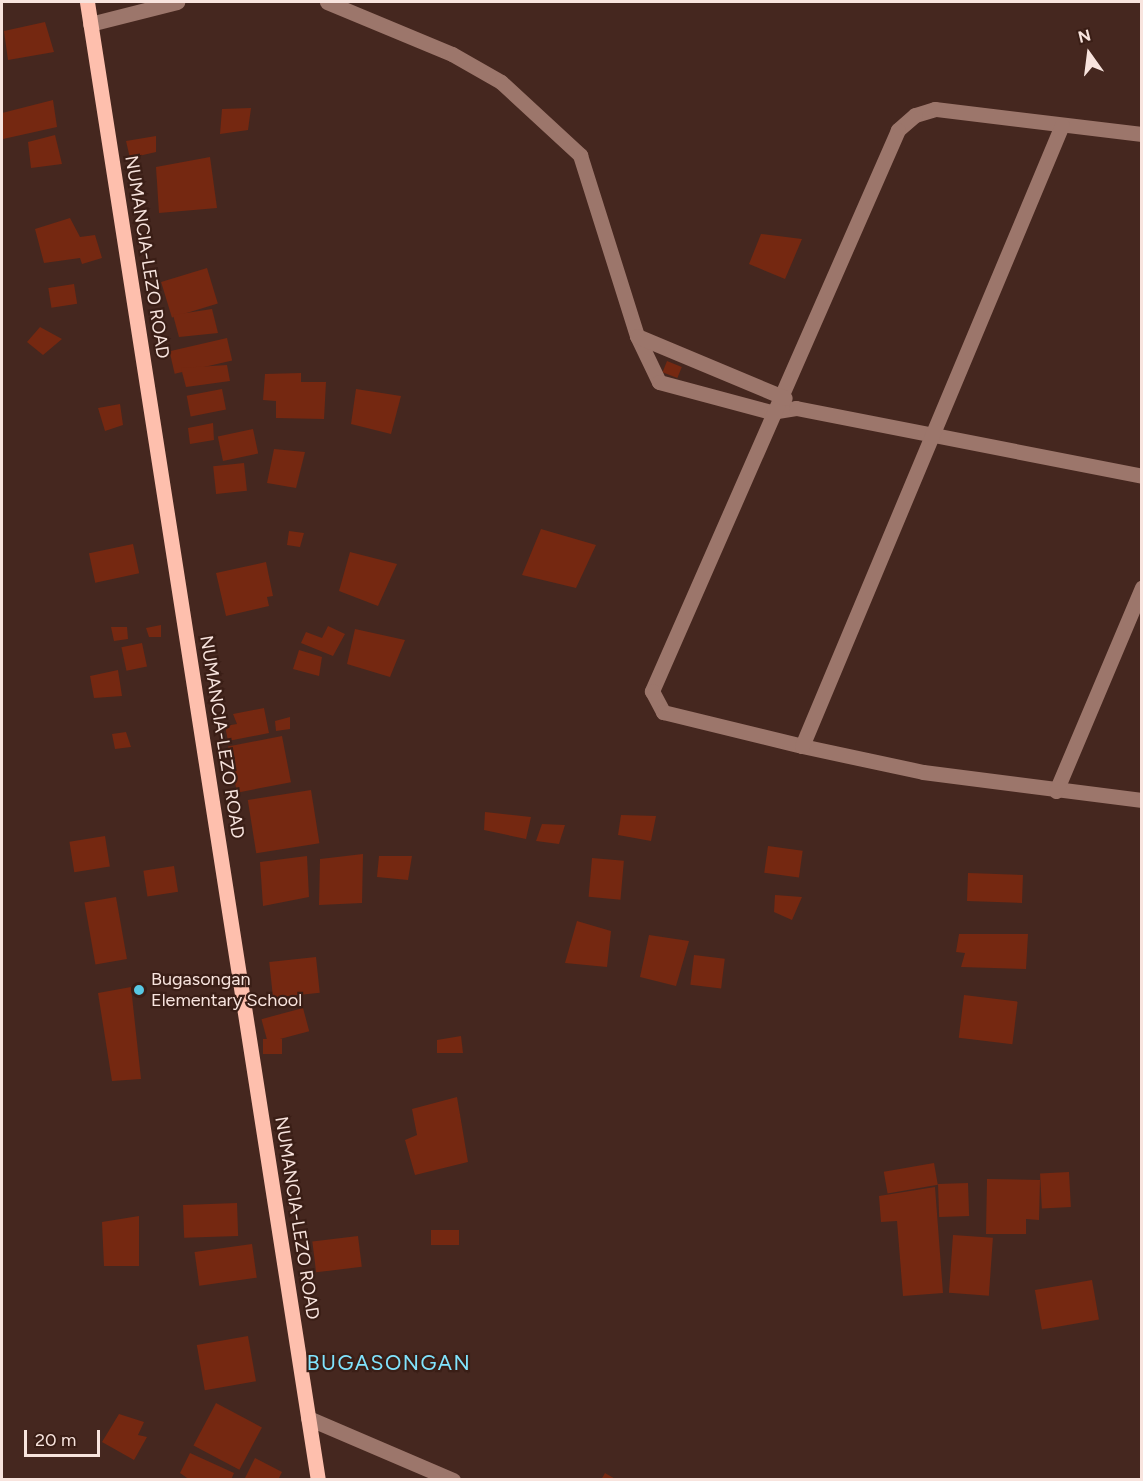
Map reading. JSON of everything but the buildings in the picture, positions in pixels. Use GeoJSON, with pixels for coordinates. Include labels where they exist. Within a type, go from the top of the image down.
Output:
{"type":"FeatureCollection","features":[{"type":"Feature","properties":{"kind":"main road","name":"NUMANCIA-LEZO ROAD"},"geometry":{"type":"LineString","coordinates":[[87,2],[318,1479]]}},
{"type":"Feature","properties":{"kind":"street"},"geometry":{"type":"LineString","coordinates":[[90,24],[177,2]]}},
{"type":"Feature","properties":{"kind":"street"},"geometry":{"type":"LineString","coordinates":[[327,2],[452,54],[501,82],[580,155],[637,336],[659,382],[771,412],[796,408],[1142,476]]}},
{"type":"Feature","properties":{"kind":"street"},"geometry":{"type":"LineString","coordinates":[[1142,134],[935,109],[915,115],[898,130],[771,412],[652,691],[656,702],[672,715],[802,746],[923,772],[1056,791],[1142,800]]}},
{"type":"Feature","properties":{"kind":"street"},"geometry":{"type":"LineString","coordinates":[[802,746],[1062,124]]}},
{"type":"Feature","properties":{"kind":"street"},"geometry":{"type":"LineString","coordinates":[[637,336],[780,392],[796,408]]}},
{"type":"Feature","properties":{"kind":"street"},"geometry":{"type":"LineString","coordinates":[[1056,791],[1142,587]]}},
{"type":"Feature","properties":{"kind":"street"},"geometry":{"type":"LineString","coordinates":[[308,1418],[453,1479]]}},
{"type":"Feature","properties":{"kind":"place","name":"Bugasongan Elementary School"},"geometry":{"type":"Point","coordinates":[139,990]}},
{"type":"Feature","properties":{"kind":"district","name":"BUGASONGAN"},"geometry":{"type":"Point","coordinates":[389,1363]}}]}
